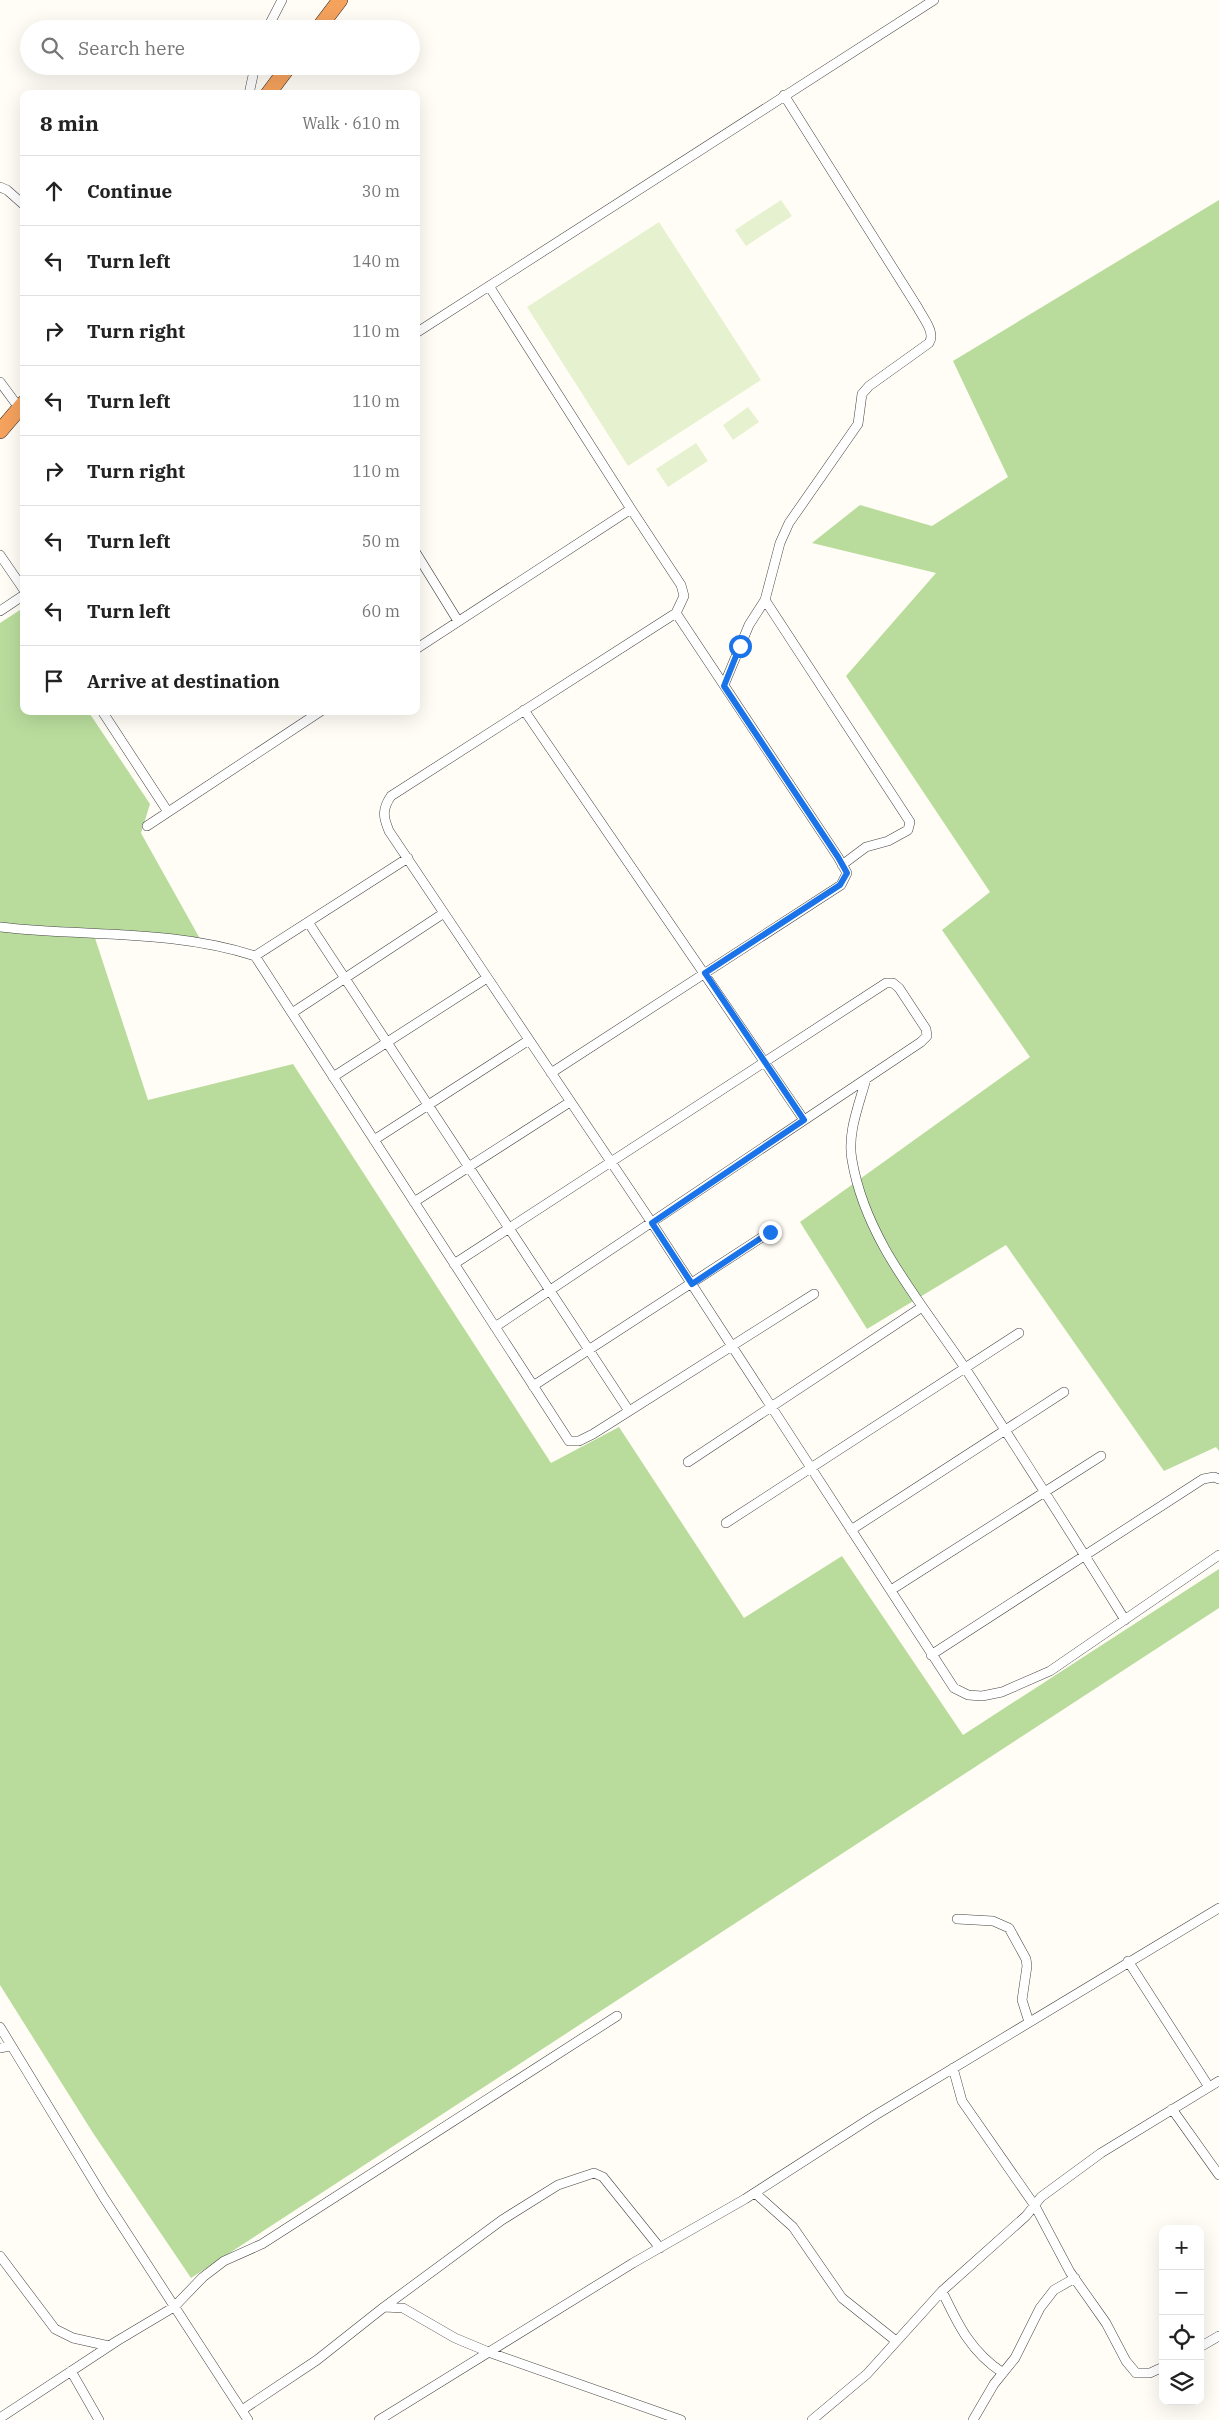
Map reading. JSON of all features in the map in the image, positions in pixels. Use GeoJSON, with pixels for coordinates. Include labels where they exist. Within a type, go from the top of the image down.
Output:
{"type":"FeatureCollection","features":[{"type":"Feature","properties":{"kind":"highway"},"geometry":{"type":"LineString","coordinates":[[325,20],[340,0]]}},
{"type":"Feature","properties":{"kind":"highway"},"geometry":{"type":"LineString","coordinates":[[271,90],[282,75]]}},
{"type":"Feature","properties":{"kind":"highway"},"geometry":{"type":"LineString","coordinates":[[0,431],[20,408]]}},
{"type":"Feature","properties":{"kind":"street"},"geometry":{"type":"LineString","coordinates":[[272,20],[282,0]]}},
{"type":"Feature","properties":{"kind":"street"},"geometry":{"type":"LineString","coordinates":[[420,331],[934,0]]}},
{"type":"Feature","properties":{"kind":"street"},"geometry":{"type":"LineString","coordinates":[[250,90],[253,75]]}},
{"type":"Feature","properties":{"kind":"street"},"geometry":{"type":"LineString","coordinates":[[724,686],[749,626],[765,600],[780,543],[789,523],[858,424],[862,394],[869,386],[932,339],[932,333],[918,308],[784,95]]}},
{"type":"Feature","properties":{"kind":"street"},"geometry":{"type":"LineString","coordinates":[[0,187],[7,190],[20,202]]}},
{"type":"Feature","properties":{"kind":"street"},"geometry":{"type":"LineString","coordinates":[[489,286],[681,585],[684,596],[676,613],[391,796],[385,804],[383,816],[389,831],[609,1162],[652,1223],[954,1688],[968,1695],[982,1696],[1002,1692],[1050,1671],[1219,1555]]}},
{"type":"Feature","properties":{"kind":"street"},"geometry":{"type":"LineString","coordinates":[[0,382],[20,404]]}},
{"type":"Feature","properties":{"kind":"street"},"geometry":{"type":"LineString","coordinates":[[420,645],[632,509]]}},
{"type":"Feature","properties":{"kind":"street"},"geometry":{"type":"LineString","coordinates":[[0,555],[20,584]]}},
{"type":"Feature","properties":{"kind":"street"},"geometry":{"type":"LineString","coordinates":[[420,559],[458,621]]}},
{"type":"Feature","properties":{"kind":"street"},"geometry":{"type":"LineString","coordinates":[[0,611],[20,598]]}},
{"type":"Feature","properties":{"kind":"street"},"geometry":{"type":"LineString","coordinates":[[765,600],[910,822],[908,830],[888,841],[866,847],[842,865]]}},
{"type":"Feature","properties":{"kind":"street"},"geometry":{"type":"LineString","coordinates":[[551,1073],[840,885],[847,873],[676,613]]}},
{"type":"Feature","properties":{"kind":"street"},"geometry":{"type":"LineString","coordinates":[[524,710],[766,1061],[804,1120]]}},
{"type":"Feature","properties":{"kind":"street"},"geometry":{"type":"LineString","coordinates":[[105,715],[168,812]]}},
{"type":"Feature","properties":{"kind":"street"},"geometry":{"type":"LineString","coordinates":[[147,826],[315,715]]}},
{"type":"Feature","properties":{"kind":"street"},"geometry":{"type":"LineString","coordinates":[[255,956],[408,858]]}},
{"type":"Feature","properties":{"kind":"street"},"geometry":{"type":"LineString","coordinates":[[292,1013],[444,913]]}},
{"type":"Feature","properties":{"kind":"street"},"geometry":{"type":"LineString","coordinates":[[308,922],[629,1411]]}},
{"type":"Feature","properties":{"kind":"street"},"geometry":{"type":"LineString","coordinates":[[0,927],[175,938],[231,948],[255,956],[569,1441],[579,1441],[594,1434],[814,1294]]}},
{"type":"Feature","properties":{"kind":"street"},"geometry":{"type":"LineString","coordinates":[[333,1077],[487,978]]}},
{"type":"Feature","properties":{"kind":"street"},"geometry":{"type":"LineString","coordinates":[[454,1264],[886,983],[893,982],[899,988],[926,1030],[927,1036],[866,1079],[495,1327]]}},
{"type":"Feature","properties":{"kind":"street"},"geometry":{"type":"LineString","coordinates":[[374,1140],[529,1040]]}},
{"type":"Feature","properties":{"kind":"street"},"geometry":{"type":"LineString","coordinates":[[866,1079],[853,1123],[852,1159],[870,1221],[904,1281],[966,1369],[1125,1620]]}},
{"type":"Feature","properties":{"kind":"street"},"geometry":{"type":"LineString","coordinates":[[414,1202],[570,1102]]}},
{"type":"Feature","properties":{"kind":"street"},"geometry":{"type":"LineString","coordinates":[[533,1386],[770,1232]]}},
{"type":"Feature","properties":{"kind":"street"},"geometry":{"type":"LineString","coordinates":[[688,1462],[922,1307]]}},
{"type":"Feature","properties":{"kind":"street"},"geometry":{"type":"LineString","coordinates":[[726,1524],[812,1470],[1019,1333]]}},
{"type":"Feature","properties":{"kind":"street"},"geometry":{"type":"LineString","coordinates":[[851,1530],[1064,1392]]}},
{"type":"Feature","properties":{"kind":"street"},"geometry":{"type":"LineString","coordinates":[[891,1590],[1101,1456]]}},
{"type":"Feature","properties":{"kind":"street"},"geometry":{"type":"LineString","coordinates":[[931,1655],[1203,1479],[1214,1477],[1219,1479]]}},
{"type":"Feature","properties":{"kind":"street"},"geometry":{"type":"LineString","coordinates":[[379,2420],[660,2248],[755,2193],[953,2068],[1128,1961],[1219,1908]]}},
{"type":"Feature","properties":{"kind":"street"},"geometry":{"type":"LineString","coordinates":[[957,1919],[993,1921],[1008,1928],[1026,1959],[1027,1966],[1022,2000],[1029,2022]]}},
{"type":"Feature","properties":{"kind":"street"},"geometry":{"type":"LineString","coordinates":[[1128,1961],[1209,2087]]}},
{"type":"Feature","properties":{"kind":"street"},"geometry":{"type":"LineString","coordinates":[[0,2418],[109,2346],[174,2307],[203,2277],[224,2261],[262,2244],[617,2016]]}},
{"type":"Feature","properties":{"kind":"street"},"geometry":{"type":"LineString","coordinates":[[0,2027],[10,2046],[174,2307],[248,2420]]}},
{"type":"Feature","properties":{"kind":"street"},"geometry":{"type":"LineString","coordinates":[[0,2048],[10,2046]]}},
{"type":"Feature","properties":{"kind":"street"},"geometry":{"type":"LineString","coordinates":[[953,2068],[962,2101],[1035,2206],[1075,2278],[1106,2323],[1126,2361],[1136,2373],[1150,2373],[1159,2369]]}},
{"type":"Feature","properties":{"kind":"street"},"geometry":{"type":"LineString","coordinates":[[812,2420],[867,2374],[942,2291],[1035,2206],[1041,2197],[1066,2177],[1219,2081]]}},
{"type":"Feature","properties":{"kind":"street"},"geometry":{"type":"LineString","coordinates":[[1172,2109],[1219,2175]]}},
{"type":"Feature","properties":{"kind":"street"},"geometry":{"type":"LineString","coordinates":[[242,2410],[318,2360],[384,2307],[502,2220],[558,2185],[594,2173],[603,2177],[660,2248]]}},
{"type":"Feature","properties":{"kind":"street"},"geometry":{"type":"LineString","coordinates":[[755,2193],[794,2227],[842,2298],[896,2341]]}},
{"type":"Feature","properties":{"kind":"street"},"geometry":{"type":"LineString","coordinates":[[0,2256],[55,2329],[73,2338],[109,2346]]}},
{"type":"Feature","properties":{"kind":"street"},"geometry":{"type":"LineString","coordinates":[[973,2420],[1003,2373],[1015,2358],[1040,2308],[1054,2290],[1075,2278]]}},
{"type":"Feature","properties":{"kind":"street"},"geometry":{"type":"LineString","coordinates":[[942,2291],[970,2344],[985,2362],[1003,2373]]}},
{"type":"Feature","properties":{"kind":"street"},"geometry":{"type":"LineString","coordinates":[[384,2307],[403,2308],[455,2338],[491,2353],[681,2420]]}},
{"type":"Feature","properties":{"kind":"street"},"geometry":{"type":"LineString","coordinates":[[1204,2345],[1219,2336]]}},
{"type":"Feature","properties":{"kind":"street"},"geometry":{"type":"LineString","coordinates":[[71,2371],[99,2420]]}},
{"type":"Feature","properties":{"kind":"green space"},"geometry":{"type":"Polygon","coordinates":[[[781,200],[792,216],[746,246],[735,230],[781,200]]]}},
{"type":"Feature","properties":{"kind":"green space"},"geometry":{"type":"Polygon","coordinates":[[[1219,200],[1219,1451],[1216,1447],[1164,1471],[1006,1245],[867,1329],[800,1222],[1030,1057],[942,930],[990,892],[846,676],[936,573],[812,543],[860,505],[932,526],[1008,477],[953,361],[1219,200]]]}},
{"type":"Feature","properties":{"kind":"green space"},"geometry":{"type":"Polygon","coordinates":[[[659,222],[761,380],[628,466],[527,307],[659,222]]]}},
{"type":"Feature","properties":{"kind":"green space"},"geometry":{"type":"Polygon","coordinates":[[[748,407],[759,422],[733,440],[723,425],[748,407]]]}},
{"type":"Feature","properties":{"kind":"green space"},"geometry":{"type":"Polygon","coordinates":[[[696,443],[708,461],[668,487],[656,469],[696,443]]]}},
{"type":"Feature","properties":{"kind":"green space"},"geometry":{"type":"Polygon","coordinates":[[[20,610],[20,715],[91,715],[150,804],[141,833],[199,937],[95,938],[148,1100],[293,1064],[551,1463],[619,1427],[744,1618],[842,1556],[963,1735],[1219,1569],[1219,1608],[191,2278],[93,2133],[0,1985],[0,623],[20,610]]]}},
{"type":"Feature","properties":{"kind":"route"},"geometry":{"type":"LineString","coordinates":[[740,646],[724,686],[847,873],[840,885],[705,973],[804,1120],[652,1223],[692,1284],[770,1232]]}}]}
